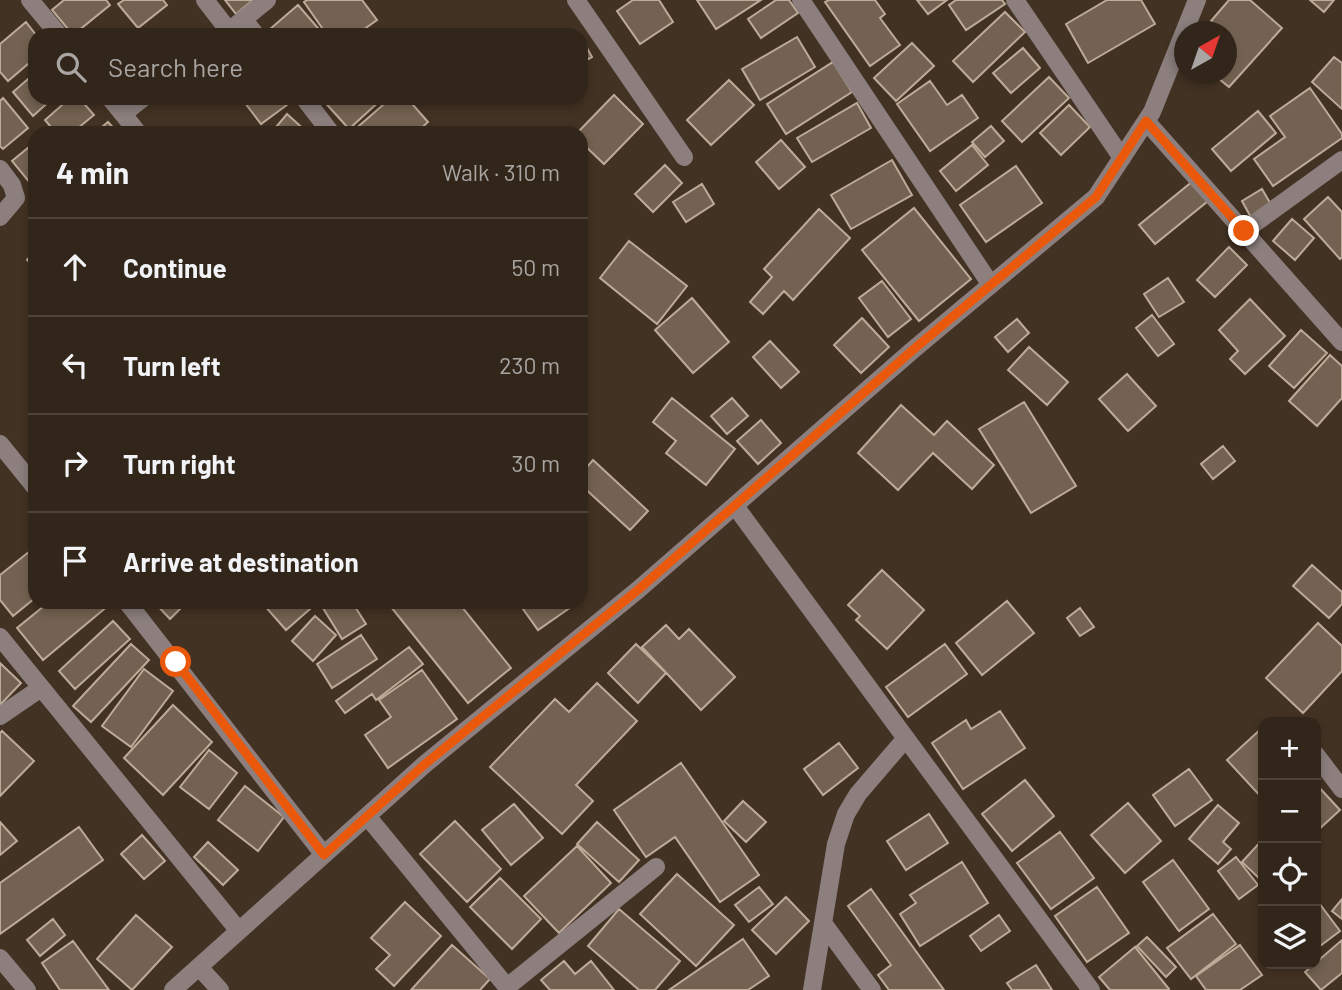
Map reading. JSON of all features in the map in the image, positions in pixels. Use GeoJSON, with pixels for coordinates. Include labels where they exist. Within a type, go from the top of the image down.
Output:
{"type":"FeatureCollection","features":[{"type":"Feature","properties":{"kind":"street"},"geometry":{"type":"LineString","coordinates":[[30,0],[52,28]]}},
{"type":"Feature","properties":{"kind":"street"},"geometry":{"type":"LineString","coordinates":[[205,0],[232,28],[267,0]]}},
{"type":"Feature","properties":{"kind":"street"},"geometry":{"type":"LineString","coordinates":[[576,0],[684,157]]}},
{"type":"Feature","properties":{"kind":"street"},"geometry":{"type":"LineString","coordinates":[[801,0],[991,285]]}},
{"type":"Feature","properties":{"kind":"street"},"geometry":{"type":"LineString","coordinates":[[1015,0],[1122,158]]}},
{"type":"Feature","properties":{"kind":"street"},"geometry":{"type":"LineString","coordinates":[[173,990],[425,764],[639,589],[914,349],[1096,197],[1146,121],[1197,0]]}},
{"type":"Feature","properties":{"kind":"street"},"geometry":{"type":"LineString","coordinates":[[116,105],[132,126]]}},
{"type":"Feature","properties":{"kind":"street"},"geometry":{"type":"LineString","coordinates":[[123,114],[134,105]]}},
{"type":"Feature","properties":{"kind":"street"},"geometry":{"type":"LineString","coordinates":[[309,105],[326,126]]}},
{"type":"Feature","properties":{"kind":"street"},"geometry":{"type":"LineString","coordinates":[[1146,121],[1342,342]]}},
{"type":"Feature","properties":{"kind":"street"},"geometry":{"type":"LineString","coordinates":[[1244,231],[1342,160]]}},
{"type":"Feature","properties":{"kind":"street"},"geometry":{"type":"LineString","coordinates":[[0,170],[12,185],[16,198],[0,217]]}},
{"type":"Feature","properties":{"kind":"street"},"geometry":{"type":"LineString","coordinates":[[0,444],[28,478]]}},
{"type":"Feature","properties":{"kind":"street"},"geometry":{"type":"LineString","coordinates":[[735,506],[1091,990]]}},
{"type":"Feature","properties":{"kind":"street"},"geometry":{"type":"LineString","coordinates":[[132,609],[324,855]]}},
{"type":"Feature","properties":{"kind":"street"},"geometry":{"type":"LineString","coordinates":[[0,637],[239,931]]}},
{"type":"Feature","properties":{"kind":"street"},"geometry":{"type":"LineString","coordinates":[[0,716],[41,688]]}},
{"type":"Feature","properties":{"kind":"street"},"geometry":{"type":"LineString","coordinates":[[812,990],[836,844],[846,814],[858,794],[906,738]]}},
{"type":"Feature","properties":{"kind":"street"},"geometry":{"type":"LineString","coordinates":[[1321,762],[1342,789]]}},
{"type":"Feature","properties":{"kind":"street"},"geometry":{"type":"LineString","coordinates":[[367,816],[508,989],[656,867]]}},
{"type":"Feature","properties":{"kind":"street"},"geometry":{"type":"LineString","coordinates":[[823,923],[872,990]]}},
{"type":"Feature","properties":{"kind":"street"},"geometry":{"type":"LineString","coordinates":[[0,958],[27,990]]}},
{"type":"Feature","properties":{"kind":"street"},"geometry":{"type":"LineString","coordinates":[[199,967],[220,990]]}},
{"type":"Feature","properties":{"kind":"building"},"geometry":{"type":"Polygon","coordinates":[[[64,0],[106,0],[110,5],[82,28],[67,28],[52,10],[64,0]]]}},
{"type":"Feature","properties":{"kind":"building"},"geometry":{"type":"Polygon","coordinates":[[[124,0],[163,0],[167,5],[138,28],[118,4],[124,0]]]}},
{"type":"Feature","properties":{"kind":"building"},"geometry":{"type":"Polygon","coordinates":[[[225,0],[253,0],[236,14],[225,0]]]}},
{"type":"Feature","properties":{"kind":"building"},"geometry":{"type":"Polygon","coordinates":[[[362,0],[377,20],[366,28],[322,28],[304,2],[362,0]]]}},
{"type":"Feature","properties":{"kind":"building"},"geometry":{"type":"Polygon","coordinates":[[[633,0],[659,0],[673,22],[640,44],[617,11],[633,0]]]}},
{"type":"Feature","properties":{"kind":"building"},"geometry":{"type":"Polygon","coordinates":[[[697,0],[761,0],[716,29],[697,0]]]}},
{"type":"Feature","properties":{"kind":"building"},"geometry":{"type":"Polygon","coordinates":[[[776,0],[789,0],[798,13],[761,38],[748,19],[776,0]]]}},
{"type":"Feature","properties":{"kind":"building"},"geometry":{"type":"Polygon","coordinates":[[[875,0],[885,14],[880,18],[900,45],[870,66],[825,2],[875,0]]]}},
{"type":"Feature","properties":{"kind":"building"},"geometry":{"type":"Polygon","coordinates":[[[917,0],[947,0],[928,14],[917,0]]]}},
{"type":"Feature","properties":{"kind":"building"},"geometry":{"type":"Polygon","coordinates":[[[956,0],[1002,0],[1005,4],[966,30],[949,5],[956,0]]]}},
{"type":"Feature","properties":{"kind":"building"},"geometry":{"type":"Polygon","coordinates":[[[1107,0],[1141,0],[1155,24],[1088,63],[1066,24],[1107,0]]]}},
{"type":"Feature","properties":{"kind":"building"},"geometry":{"type":"Polygon","coordinates":[[[1229,0],[1250,0],[1282,28],[1237,78],[1237,21],[1211,21],[1229,0]]]}},
{"type":"Feature","properties":{"kind":"building"},"geometry":{"type":"Polygon","coordinates":[[[1310,0],[1334,0],[1324,12],[1310,0]]]}},
{"type":"Feature","properties":{"kind":"building"},"geometry":{"type":"Polygon","coordinates":[[[298,5],[318,28],[271,28],[298,5]]]}},
{"type":"Feature","properties":{"kind":"building"},"geometry":{"type":"Polygon","coordinates":[[[1005,12],[1025,32],[973,82],[953,61],[1005,12]]]}},
{"type":"Feature","properties":{"kind":"building"},"geometry":{"type":"Polygon","coordinates":[[[26,22],[31,28],[28,28],[28,64],[8,81],[0,72],[0,44],[26,22]]]}},
{"type":"Feature","properties":{"kind":"building"},"geometry":{"type":"Polygon","coordinates":[[[797,37],[815,67],[760,100],[742,69],[797,37]]]}},
{"type":"Feature","properties":{"kind":"building"},"geometry":{"type":"Polygon","coordinates":[[[912,43],[934,66],[896,101],[874,78],[912,43]]]}},
{"type":"Feature","properties":{"kind":"building"},"geometry":{"type":"Polygon","coordinates":[[[1023,48],[1040,68],[1011,93],[993,73],[1023,48]]]}},
{"type":"Feature","properties":{"kind":"building"},"geometry":{"type":"Polygon","coordinates":[[[1334,57],[1342,63],[1342,109],[1312,82],[1334,57]]]}},
{"type":"Feature","properties":{"kind":"building"},"geometry":{"type":"Polygon","coordinates":[[[833,62],[852,92],[786,134],[767,104],[833,62]]]}},
{"type":"Feature","properties":{"kind":"building"},"geometry":{"type":"Polygon","coordinates":[[[1049,77],[1069,98],[1022,142],[1002,121],[1049,77]]]}},
{"type":"Feature","properties":{"kind":"building"},"geometry":{"type":"Polygon","coordinates":[[[28,79],[28,105],[45,105],[33,116],[13,92],[28,79]]]}},
{"type":"Feature","properties":{"kind":"building"},"geometry":{"type":"Polygon","coordinates":[[[729,80],[754,105],[711,145],[687,120],[729,80]]]}},
{"type":"Feature","properties":{"kind":"building"},"geometry":{"type":"Polygon","coordinates":[[[930,81],[947,105],[962,95],[978,118],[930,151],[897,104],[930,81]]]}},
{"type":"Feature","properties":{"kind":"building"},"geometry":{"type":"Polygon","coordinates":[[[1310,88],[1342,134],[1342,138],[1273,186],[1254,159],[1285,137],[1270,116],[1310,88]]]}},
{"type":"Feature","properties":{"kind":"building"},"geometry":{"type":"Polygon","coordinates":[[[614,95],[643,124],[604,164],[588,149],[588,126],[584,126],[614,95]]]}},
{"type":"Feature","properties":{"kind":"building"},"geometry":{"type":"Polygon","coordinates":[[[3,98],[28,128],[3,149],[0,146],[0,101],[3,98]]]}},
{"type":"Feature","properties":{"kind":"building"},"geometry":{"type":"Polygon","coordinates":[[[857,103],[871,128],[812,162],[797,138],[857,103]]]}},
{"type":"Feature","properties":{"kind":"building"},"geometry":{"type":"Polygon","coordinates":[[[62,105],[85,105],[94,115],[81,126],[50,126],[45,120],[62,105]]]}},
{"type":"Feature","properties":{"kind":"building"},"geometry":{"type":"Polygon","coordinates":[[[247,105],[287,105],[261,124],[247,105]]]}},
{"type":"Feature","properties":{"kind":"building"},"geometry":{"type":"Polygon","coordinates":[[[327,105],[375,105],[352,126],[346,126],[327,105]]]}},
{"type":"Feature","properties":{"kind":"building"},"geometry":{"type":"Polygon","coordinates":[[[383,105],[413,105],[428,122],[424,126],[359,126],[383,105]]]}},
{"type":"Feature","properties":{"kind":"building"},"geometry":{"type":"Polygon","coordinates":[[[1069,105],[1090,127],[1061,155],[1040,133],[1069,105]]]}},
{"type":"Feature","properties":{"kind":"building"},"geometry":{"type":"Polygon","coordinates":[[[1258,111],[1276,133],[1231,171],[1212,149],[1258,111]]]}},
{"type":"Feature","properties":{"kind":"building"},"geometry":{"type":"Polygon","coordinates":[[[287,114],[300,126],[277,126],[287,114]]]}},
{"type":"Feature","properties":{"kind":"building"},"geometry":{"type":"Polygon","coordinates":[[[991,126],[1004,141],[985,157],[972,142],[991,126]]]}},
{"type":"Feature","properties":{"kind":"building"},"geometry":{"type":"Polygon","coordinates":[[[781,140],[805,167],[779,189],[756,162],[781,140]]]}},
{"type":"Feature","properties":{"kind":"building"},"geometry":{"type":"Polygon","coordinates":[[[972,145],[988,165],[956,191],[940,171],[972,145]]]}},
{"type":"Feature","properties":{"kind":"building"},"geometry":{"type":"Polygon","coordinates":[[[28,148],[28,180],[12,161],[28,148]]]}},
{"type":"Feature","properties":{"kind":"building"},"geometry":{"type":"Polygon","coordinates":[[[892,160],[912,195],[851,229],[831,195],[892,160]]]}},
{"type":"Feature","properties":{"kind":"building"},"geometry":{"type":"Polygon","coordinates":[[[665,165],[682,183],[653,212],[635,194],[665,165]]]}},
{"type":"Feature","properties":{"kind":"building"},"geometry":{"type":"Polygon","coordinates":[[[1016,166],[1042,203],[986,242],[960,205],[1016,166]]]}},
{"type":"Feature","properties":{"kind":"building"},"geometry":{"type":"Polygon","coordinates":[[[1193,181],[1208,201],[1155,244],[1139,225],[1193,181]]]}},
{"type":"Feature","properties":{"kind":"building"},"geometry":{"type":"Polygon","coordinates":[[[702,184],[714,204],[686,222],[673,202],[702,184]]]}},
{"type":"Feature","properties":{"kind":"building"},"geometry":{"type":"Polygon","coordinates":[[[1262,189],[1273,208],[1253,221],[1242,201],[1262,189]]]}},
{"type":"Feature","properties":{"kind":"building"},"geometry":{"type":"Polygon","coordinates":[[[1328,197],[1342,212],[1340,259],[1304,219],[1328,197]]]}},
{"type":"Feature","properties":{"kind":"building"},"geometry":{"type":"Polygon","coordinates":[[[914,208],[971,279],[919,321],[862,250],[914,208]]]}},
{"type":"Feature","properties":{"kind":"building"},"geometry":{"type":"Polygon","coordinates":[[[819,209],[850,238],[793,300],[784,291],[763,314],[750,302],[772,277],[764,269],[819,209]]]}},
{"type":"Feature","properties":{"kind":"building"},"geometry":{"type":"Polygon","coordinates":[[[1292,219],[1314,238],[1295,260],[1273,241],[1292,219]]]}},
{"type":"Feature","properties":{"kind":"building"},"geometry":{"type":"Polygon","coordinates":[[[629,241],[687,286],[657,324],[600,278],[629,241]]]}},
{"type":"Feature","properties":{"kind":"building"},"geometry":{"type":"Polygon","coordinates":[[[1229,247],[1247,265],[1215,297],[1197,280],[1229,247]]]}},
{"type":"Feature","properties":{"kind":"building"},"geometry":{"type":"Polygon","coordinates":[[[1168,278],[1184,302],[1159,317],[1144,294],[1168,278]]]}},
{"type":"Feature","properties":{"kind":"building"},"geometry":{"type":"Polygon","coordinates":[[[882,281],[911,319],[888,337],[859,298],[882,281]]]}},
{"type":"Feature","properties":{"kind":"building"},"geometry":{"type":"Polygon","coordinates":[[[692,298],[729,342],[693,373],[655,330],[692,298]]]}},
{"type":"Feature","properties":{"kind":"building"},"geometry":{"type":"Polygon","coordinates":[[[1250,299],[1285,336],[1245,374],[1230,359],[1238,351],[1219,330],[1250,299]]]}},
{"type":"Feature","properties":{"kind":"building"},"geometry":{"type":"Polygon","coordinates":[[[1152,315],[1174,344],[1158,356],[1136,328],[1152,315]]]}},
{"type":"Feature","properties":{"kind":"building"},"geometry":{"type":"Polygon","coordinates":[[[862,318],[889,347],[861,373],[834,345],[862,318]]]}},
{"type":"Feature","properties":{"kind":"building"},"geometry":{"type":"Polygon","coordinates":[[[1017,319],[1029,333],[1008,352],[995,337],[1017,319]]]}},
{"type":"Feature","properties":{"kind":"building"},"geometry":{"type":"Polygon","coordinates":[[[1301,330],[1327,353],[1294,388],[1269,366],[1301,330]]]}},
{"type":"Feature","properties":{"kind":"building"},"geometry":{"type":"Polygon","coordinates":[[[770,341],[799,372],[781,388],[753,357],[770,341]]]}},
{"type":"Feature","properties":{"kind":"building"},"geometry":{"type":"Polygon","coordinates":[[[1029,347],[1068,382],[1047,405],[1008,370],[1029,347]]]}},
{"type":"Feature","properties":{"kind":"building"},"geometry":{"type":"Polygon","coordinates":[[[1330,355],[1342,366],[1342,398],[1317,426],[1289,401],[1330,355]]]}},
{"type":"Feature","properties":{"kind":"building"},"geometry":{"type":"Polygon","coordinates":[[[1127,374],[1156,406],[1128,431],[1099,399],[1127,374]]]}},
{"type":"Feature","properties":{"kind":"building"},"geometry":{"type":"Polygon","coordinates":[[[672,398],[735,449],[706,485],[666,453],[676,441],[653,422],[672,398]]]}},
{"type":"Feature","properties":{"kind":"building"},"geometry":{"type":"Polygon","coordinates":[[[732,398],[748,416],[727,434],[711,416],[732,398]]]}},
{"type":"Feature","properties":{"kind":"building"},"geometry":{"type":"Polygon","coordinates":[[[1024,402],[1076,486],[1031,513],[979,429],[1024,402]]]}},
{"type":"Feature","properties":{"kind":"building"},"geometry":{"type":"Polygon","coordinates":[[[901,405],[934,435],[947,421],[994,465],[972,489],[933,453],[898,490],[858,453],[901,405]]]}},
{"type":"Feature","properties":{"kind":"building"},"geometry":{"type":"Polygon","coordinates":[[[761,420],[781,443],[758,464],[737,441],[761,420]]]}},
{"type":"Feature","properties":{"kind":"building"},"geometry":{"type":"Polygon","coordinates":[[[1223,446],[1235,461],[1213,479],[1201,464],[1223,446]]]}},
{"type":"Feature","properties":{"kind":"building"},"geometry":{"type":"Polygon","coordinates":[[[593,460],[648,511],[630,530],[588,491],[588,466],[593,460]]]}},
{"type":"Feature","properties":{"kind":"building"},"geometry":{"type":"Polygon","coordinates":[[[28,553],[28,604],[13,616],[0,600],[0,575],[28,553]]]}},
{"type":"Feature","properties":{"kind":"building"},"geometry":{"type":"Polygon","coordinates":[[[1312,565],[1342,592],[1342,604],[1329,618],[1293,586],[1312,565]]]}},
{"type":"Feature","properties":{"kind":"building"},"geometry":{"type":"Polygon","coordinates":[[[882,570],[924,610],[887,649],[856,620],[860,616],[848,605],[882,570]]]}},
{"type":"Feature","properties":{"kind":"building"},"geometry":{"type":"Polygon","coordinates":[[[1007,601],[1034,633],[982,675],[956,643],[1007,601]]]}},
{"type":"Feature","properties":{"kind":"building"},"geometry":{"type":"Polygon","coordinates":[[[1080,608],[1094,627],[1080,636],[1067,618],[1080,608]]]}},
{"type":"Feature","properties":{"kind":"building"},"geometry":{"type":"Polygon","coordinates":[[[40,609],[104,609],[43,660],[17,628],[40,609]]]}},
{"type":"Feature","properties":{"kind":"building"},"geometry":{"type":"Polygon","coordinates":[[[161,609],[180,609],[170,619],[161,609]]]}},
{"type":"Feature","properties":{"kind":"building"},"geometry":{"type":"Polygon","coordinates":[[[267,609],[310,609],[286,630],[267,609]]]}},
{"type":"Feature","properties":{"kind":"building"},"geometry":{"type":"Polygon","coordinates":[[[324,609],[356,609],[366,624],[342,639],[324,609]]]}},
{"type":"Feature","properties":{"kind":"building"},"geometry":{"type":"Polygon","coordinates":[[[393,609],[464,609],[511,668],[468,703],[393,609]]]}},
{"type":"Feature","properties":{"kind":"building"},"geometry":{"type":"Polygon","coordinates":[[[523,609],[568,609],[538,630],[523,609]]]}},
{"type":"Feature","properties":{"kind":"building"},"geometry":{"type":"Polygon","coordinates":[[[315,616],[336,635],[313,661],[292,641],[315,616]]]}},
{"type":"Feature","properties":{"kind":"building"},"geometry":{"type":"Polygon","coordinates":[[[113,621],[130,639],[75,689],[59,671],[113,621]]]}},
{"type":"Feature","properties":{"kind":"building"},"geometry":{"type":"Polygon","coordinates":[[[1318,623],[1342,646],[1342,671],[1303,713],[1266,678],[1318,623]]]}},
{"type":"Feature","properties":{"kind":"building"},"geometry":{"type":"Polygon","coordinates":[[[666,625],[679,639],[689,629],[735,677],[701,710],[642,647],[666,625]]]}},
{"type":"Feature","properties":{"kind":"building"},"geometry":{"type":"Polygon","coordinates":[[[361,635],[377,659],[332,688],[317,664],[361,635]]]}},
{"type":"Feature","properties":{"kind":"building"},"geometry":{"type":"Polygon","coordinates":[[[131,644],[149,660],[91,722],[73,706],[131,644]]]}},
{"type":"Feature","properties":{"kind":"building"},"geometry":{"type":"Polygon","coordinates":[[[636,644],[666,673],[638,703],[608,673],[636,644]]]}},
{"type":"Feature","properties":{"kind":"building"},"geometry":{"type":"Polygon","coordinates":[[[945,644],[967,674],[908,717],[886,687],[945,644]]]}},
{"type":"Feature","properties":{"kind":"building"},"geometry":{"type":"Polygon","coordinates":[[[409,647],[423,664],[376,700],[372,694],[345,713],[336,701],[409,647]]]}},
{"type":"Feature","properties":{"kind":"building"},"geometry":{"type":"Polygon","coordinates":[[[0,663],[21,683],[0,705],[0,663]]]}},
{"type":"Feature","properties":{"kind":"building"},"geometry":{"type":"Polygon","coordinates":[[[144,669],[173,691],[131,747],[102,726],[144,669]]]}},
{"type":"Feature","properties":{"kind":"building"},"geometry":{"type":"Polygon","coordinates":[[[422,670],[457,719],[388,768],[365,735],[391,717],[379,700],[422,670]]]}},
{"type":"Feature","properties":{"kind":"building"},"geometry":{"type":"Polygon","coordinates":[[[597,683],[637,721],[576,785],[593,801],[562,834],[490,767],[555,699],[569,712],[597,683]]]}},
{"type":"Feature","properties":{"kind":"building"},"geometry":{"type":"Polygon","coordinates":[[[173,705],[212,742],[163,795],[124,758],[173,705]]]}},
{"type":"Feature","properties":{"kind":"building"},"geometry":{"type":"Polygon","coordinates":[[[1000,711],[1025,748],[963,789],[932,743],[966,720],[971,729],[1000,711]]]}},
{"type":"Feature","properties":{"kind":"building"},"geometry":{"type":"Polygon","coordinates":[[[2,731],[34,761],[0,796],[0,733],[2,731]]]}},
{"type":"Feature","properties":{"kind":"building"},"geometry":{"type":"Polygon","coordinates":[[[1258,732],[1258,794],[1227,760],[1258,732]]]}},
{"type":"Feature","properties":{"kind":"building"},"geometry":{"type":"Polygon","coordinates":[[[839,743],[858,768],[823,795],[804,769],[839,743]]]}},
{"type":"Feature","properties":{"kind":"building"},"geometry":{"type":"Polygon","coordinates":[[[209,750],[237,773],[209,809],[180,787],[209,750]]]}},
{"type":"Feature","properties":{"kind":"building"},"geometry":{"type":"Polygon","coordinates":[[[681,763],[759,875],[720,902],[675,837],[646,857],[614,810],[681,763]]]}},
{"type":"Feature","properties":{"kind":"building"},"geometry":{"type":"Polygon","coordinates":[[[1189,769],[1212,800],[1175,826],[1153,795],[1189,769]]]}},
{"type":"Feature","properties":{"kind":"building"},"geometry":{"type":"Polygon","coordinates":[[[1025,780],[1054,816],[1012,851],[982,814],[1025,780]]]}},
{"type":"Feature","properties":{"kind":"building"},"geometry":{"type":"Polygon","coordinates":[[[245,786],[284,817],[258,851],[218,820],[245,786]]]}},
{"type":"Feature","properties":{"kind":"building"},"geometry":{"type":"Polygon","coordinates":[[[1321,789],[1340,810],[1321,827],[1321,789]]]}},
{"type":"Feature","properties":{"kind":"building"},"geometry":{"type":"Polygon","coordinates":[[[743,801],[766,822],[746,842],[724,821],[743,801]]]}},
{"type":"Feature","properties":{"kind":"building"},"geometry":{"type":"Polygon","coordinates":[[[1128,803],[1161,841],[1125,873],[1091,835],[1128,803]]]}},
{"type":"Feature","properties":{"kind":"building"},"geometry":{"type":"Polygon","coordinates":[[[514,804],[543,838],[511,865],[482,830],[514,804]]]}},
{"type":"Feature","properties":{"kind":"building"},"geometry":{"type":"Polygon","coordinates":[[[1218,805],[1239,823],[1223,842],[1231,849],[1218,864],[1189,839],[1218,805]]]}},
{"type":"Feature","properties":{"kind":"building"},"geometry":{"type":"Polygon","coordinates":[[[929,814],[948,843],[906,870],[887,841],[929,814]]]}},
{"type":"Feature","properties":{"kind":"building"},"geometry":{"type":"Polygon","coordinates":[[[455,821],[501,869],[467,902],[420,854],[455,821]]]}},
{"type":"Feature","properties":{"kind":"building"},"geometry":{"type":"Polygon","coordinates":[[[0,822],[17,841],[0,855],[0,822]]]}},
{"type":"Feature","properties":{"kind":"building"},"geometry":{"type":"Polygon","coordinates":[[[597,822],[639,860],[619,882],[577,844],[597,822]]]}},
{"type":"Feature","properties":{"kind":"building"},"geometry":{"type":"Polygon","coordinates":[[[79,827],[103,860],[0,934],[0,883],[79,827]]]}},
{"type":"Feature","properties":{"kind":"building"},"geometry":{"type":"Polygon","coordinates":[[[1060,832],[1094,878],[1051,909],[1017,863],[1060,832]]]}},
{"type":"Feature","properties":{"kind":"building"},"geometry":{"type":"Polygon","coordinates":[[[142,835],[165,861],[144,879],[121,854],[142,835]]]}},
{"type":"Feature","properties":{"kind":"building"},"geometry":{"type":"Polygon","coordinates":[[[208,842],[238,870],[223,885],[194,857],[208,842]]]}},
{"type":"Feature","properties":{"kind":"building"},"geometry":{"type":"Polygon","coordinates":[[[1258,844],[1258,877],[1242,862],[1258,844]]]}},
{"type":"Feature","properties":{"kind":"building"},"geometry":{"type":"Polygon","coordinates":[[[577,846],[611,883],[559,933],[524,896],[577,846]]]}},
{"type":"Feature","properties":{"kind":"building"},"geometry":{"type":"Polygon","coordinates":[[[1236,857],[1258,885],[1239,899],[1218,871],[1236,857]]]}},
{"type":"Feature","properties":{"kind":"building"},"geometry":{"type":"Polygon","coordinates":[[[1173,860],[1209,909],[1179,931],[1143,882],[1173,860]]]}},
{"type":"Feature","properties":{"kind":"building"},"geometry":{"type":"Polygon","coordinates":[[[962,862],[988,903],[920,946],[900,914],[916,903],[910,895],[962,862]]]}},
{"type":"Feature","properties":{"kind":"building"},"geometry":{"type":"Polygon","coordinates":[[[677,874],[734,925],[696,966],[640,914],[677,874]]]}},
{"type":"Feature","properties":{"kind":"building"},"geometry":{"type":"Polygon","coordinates":[[[500,878],[541,919],[512,949],[470,907],[500,878]]]}},
{"type":"Feature","properties":{"kind":"building"},"geometry":{"type":"Polygon","coordinates":[[[759,887],[773,904],[749,922],[735,905],[759,887]]]}},
{"type":"Feature","properties":{"kind":"building"},"geometry":{"type":"Polygon","coordinates":[[[1097,887],[1129,933],[1087,962],[1055,916],[1097,887]]]}},
{"type":"Feature","properties":{"kind":"building"},"geometry":{"type":"Polygon","coordinates":[[[871,889],[944,990],[889,990],[878,975],[891,965],[848,906],[871,889]]]}},
{"type":"Feature","properties":{"kind":"building"},"geometry":{"type":"Polygon","coordinates":[[[786,897],[809,921],[776,954],[752,930],[786,897]]]}},
{"type":"Feature","properties":{"kind":"building"},"geometry":{"type":"Polygon","coordinates":[[[1342,899],[1342,919],[1332,911],[1342,899]]]}},
{"type":"Feature","properties":{"kind":"building"},"geometry":{"type":"Polygon","coordinates":[[[405,902],[441,936],[394,986],[376,969],[390,955],[371,938],[405,902]]]}},
{"type":"Feature","properties":{"kind":"building"},"geometry":{"type":"Polygon","coordinates":[[[1321,906],[1340,931],[1321,945],[1321,906]]]}},
{"type":"Feature","properties":{"kind":"building"},"geometry":{"type":"Polygon","coordinates":[[[619,909],[680,961],[655,990],[639,990],[588,946],[619,909]]]}},
{"type":"Feature","properties":{"kind":"building"},"geometry":{"type":"Polygon","coordinates":[[[1213,914],[1236,944],[1191,979],[1167,948],[1213,914]]]}},
{"type":"Feature","properties":{"kind":"building"},"geometry":{"type":"Polygon","coordinates":[[[136,915],[172,947],[132,990],[97,959],[136,915]]]}},
{"type":"Feature","properties":{"kind":"building"},"geometry":{"type":"Polygon","coordinates":[[[999,915],[1010,931],[981,951],[970,936],[999,915]]]}},
{"type":"Feature","properties":{"kind":"building"},"geometry":{"type":"Polygon","coordinates":[[[53,919],[65,935],[40,956],[27,940],[53,919]]]}},
{"type":"Feature","properties":{"kind":"building"},"geometry":{"type":"Polygon","coordinates":[[[1147,937],[1176,967],[1166,977],[1137,946],[1147,937]]]}},
{"type":"Feature","properties":{"kind":"building"},"geometry":{"type":"Polygon","coordinates":[[[743,939],[769,976],[748,990],[669,990],[743,939]]]}},
{"type":"Feature","properties":{"kind":"building"},"geometry":{"type":"Polygon","coordinates":[[[1342,940],[1342,973],[1321,990],[1305,972],[1308,969],[1321,969],[1321,958],[1342,940]]]}},
{"type":"Feature","properties":{"kind":"building"},"geometry":{"type":"Polygon","coordinates":[[[73,941],[109,990],[60,990],[42,963],[73,941]]]}},
{"type":"Feature","properties":{"kind":"building"},"geometry":{"type":"Polygon","coordinates":[[[452,945],[490,979],[480,990],[411,990],[452,945]]]}},
{"type":"Feature","properties":{"kind":"building"},"geometry":{"type":"Polygon","coordinates":[[[1240,945],[1262,975],[1240,990],[1206,990],[1196,976],[1240,945]]]}},
{"type":"Feature","properties":{"kind":"building"},"geometry":{"type":"Polygon","coordinates":[[[1135,947],[1168,990],[1110,990],[1099,977],[1135,947]]]}},
{"type":"Feature","properties":{"kind":"building"},"geometry":{"type":"Polygon","coordinates":[[[564,961],[575,974],[591,961],[614,990],[550,990],[541,980],[564,961]]]}},
{"type":"Feature","properties":{"kind":"building"},"geometry":{"type":"Polygon","coordinates":[[[1036,965],[1052,990],[1012,990],[1007,983],[1036,965]]]}},
{"type":"Feature","properties":{"kind":"route"},"geometry":{"type":"LineString","coordinates":[[176,662],[324,855],[425,764],[639,589],[914,349],[1096,197],[1146,121],[1244,231]]}}]}
